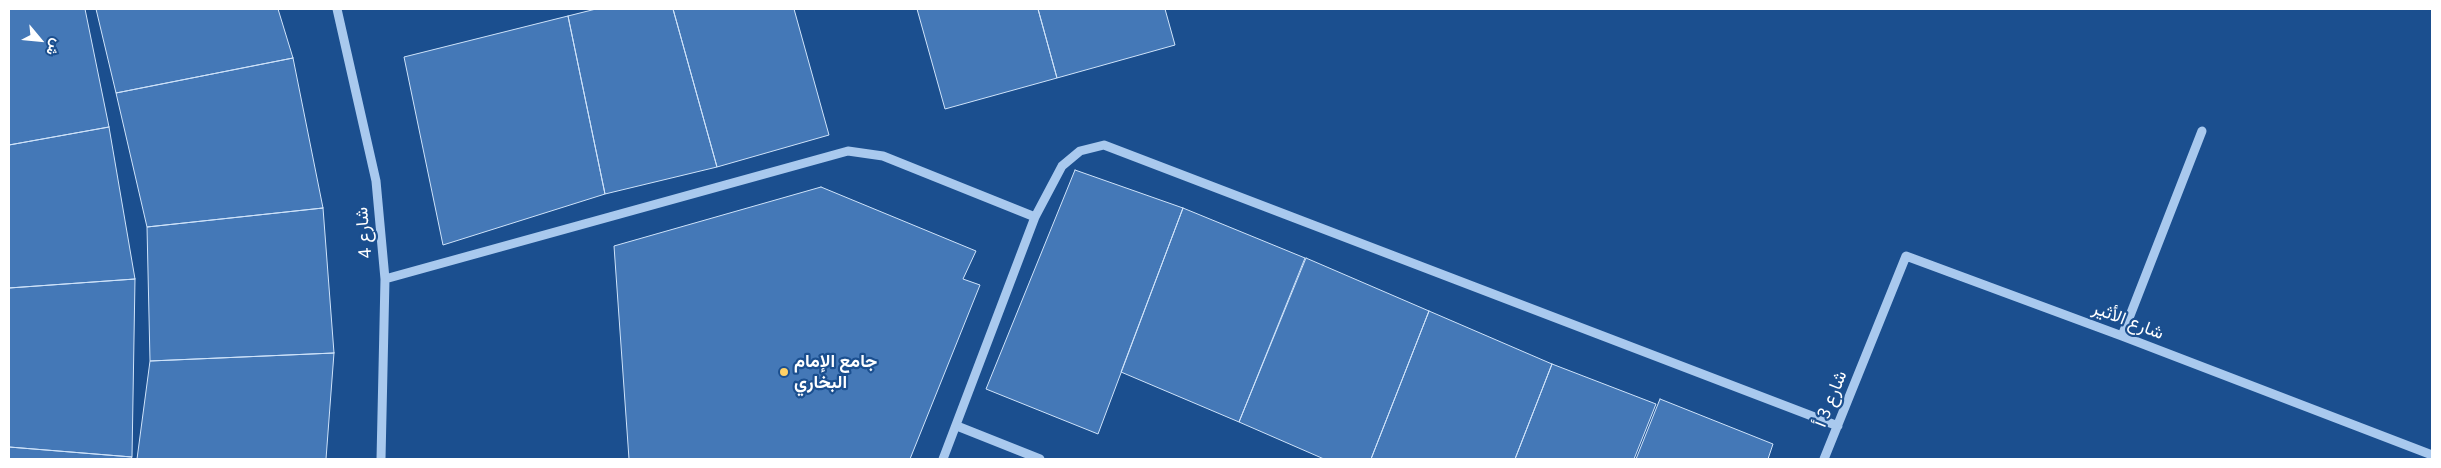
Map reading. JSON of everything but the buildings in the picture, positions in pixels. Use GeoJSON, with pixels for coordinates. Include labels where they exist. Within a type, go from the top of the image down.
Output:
{"type":"FeatureCollection","features":[{"type":"Feature","properties":{"kind":"street","name":"شارع 4"},"geometry":{"type":"LineString","coordinates":[[338,9],[376,181],[385,279],[384,458]]}},
{"type":"Feature","properties":{"kind":"street"},"geometry":{"type":"LineString","coordinates":[[2122,336],[2202,131]]}},
{"type":"Feature","properties":{"kind":"street"},"geometry":{"type":"LineString","coordinates":[[943,459],[1035,217],[1062,166],[1080,151],[1104,145],[1838,426]]}},
{"type":"Feature","properties":{"kind":"street"},"geometry":{"type":"LineString","coordinates":[[385,279],[848,151],[883,156],[1035,217]]}},
{"type":"Feature","properties":{"kind":"street","name":"شارع الأثير"},"geometry":{"type":"LineString","coordinates":[[1867,351],[1906,256],[2122,336],[2432,455]]}},
{"type":"Feature","properties":{"kind":"street","name":"شارع 3 أ"},"geometry":{"type":"LineString","coordinates":[[1824,459],[1867,351]]}},
{"type":"Feature","properties":{"kind":"street"},"geometry":{"type":"LineString","coordinates":[[957,426],[1040,459]]}},
{"type":"Feature","properties":{"kind":"place","name":"جامع الإمام البخاري"},"geometry":{"type":"Point","coordinates":[784,372]}}]}
